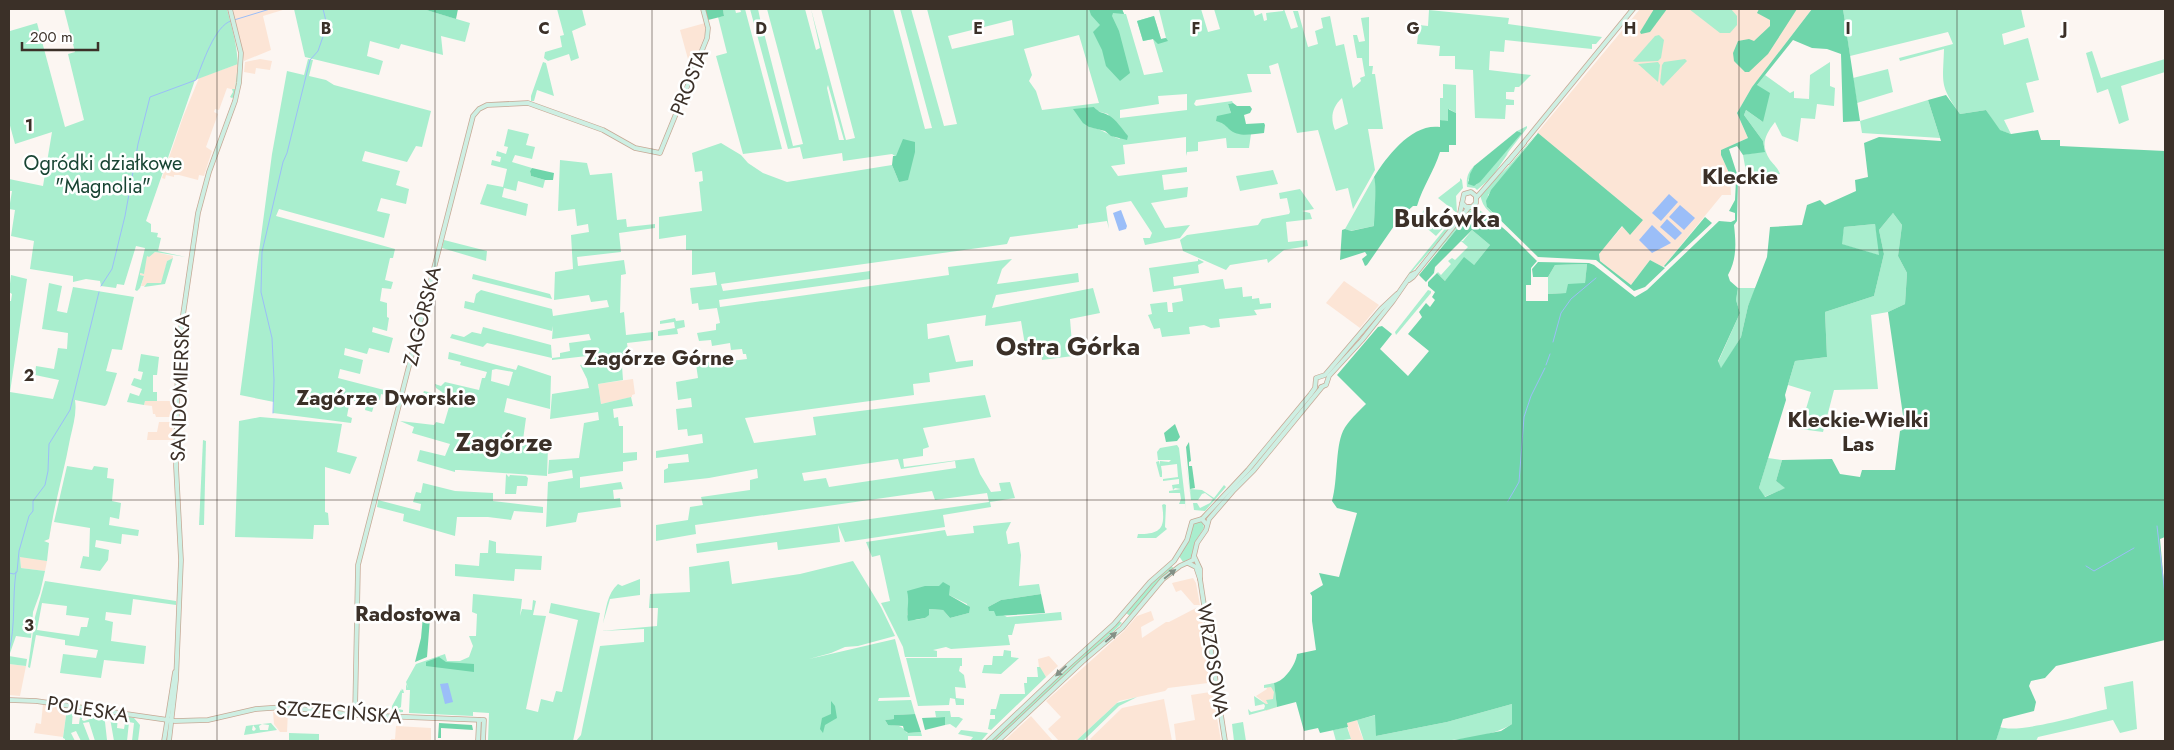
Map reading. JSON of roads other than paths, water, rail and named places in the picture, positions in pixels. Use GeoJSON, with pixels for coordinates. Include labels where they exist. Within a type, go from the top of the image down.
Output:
{"type":"FeatureCollection","features":[{"type":"Feature","properties":{"kind":"street","name":"SANDOMIERSKA"},"geometry":{"type":"LineString","coordinates":[[164,741],[169,721],[177,662],[181,561],[176,466],[179,340],[198,213],[211,164],[236,95],[241,62],[239,43],[230,9]]}},
{"type":"Feature","properties":{"kind":"street","name":"PROSTA"},"geometry":{"type":"LineString","coordinates":[[659,153],[663,149],[707,38],[708,28],[703,9]]}},
{"type":"Feature","properties":{"kind":"street"},"geometry":{"type":"LineString","coordinates":[[998,741],[1127,622],[1158,585],[1194,556],[1197,544],[1213,514],[1254,470],[1322,387],[1325,386],[1330,375],[1358,344],[1412,274],[1415,273],[1459,218],[1469,207],[1475,204],[1476,198],[1508,162],[1633,9]]}},
{"type":"Feature","properties":{"kind":"street","name":"ZAGÓRSKA"},"geometry":{"type":"LineString","coordinates":[[355,715],[358,565],[473,116],[479,109],[487,105],[520,102],[532,104],[603,130],[632,146],[659,153]]}},
{"type":"Feature","properties":{"kind":"street"},"geometry":{"type":"LineString","coordinates":[[1459,218],[1463,207],[1464,194],[1472,193],[1487,185]]}},
{"type":"Feature","properties":{"kind":"street"},"geometry":{"type":"LineString","coordinates":[[1472,193],[1476,198]]}},
{"type":"Feature","properties":{"kind":"street"},"geometry":{"type":"LineString","coordinates":[[1462,203],[1469,207]]}},
{"type":"Feature","properties":{"kind":"street"},"geometry":{"type":"LineString","coordinates":[[988,741],[1121,617],[1150,582],[1176,557],[1187,540],[1191,522],[1195,519],[1202,519],[1263,453],[1313,390],[1317,377],[1323,376],[1381,309],[1397,294]]}},
{"type":"Feature","properties":{"kind":"street"},"geometry":{"type":"LineString","coordinates":[[1323,376],[1327,382]]}},
{"type":"Feature","properties":{"kind":"street"},"geometry":{"type":"LineString","coordinates":[[1315,382],[1318,387],[1322,387]]}},
{"type":"Feature","properties":{"kind":"street"},"geometry":{"type":"LineString","coordinates":[[1202,519],[1207,525]]}},
{"type":"Feature","properties":{"kind":"street","name":"WRZOSOWA"},"geometry":{"type":"LineString","coordinates":[[1194,556],[1200,569],[1225,741]]}},
{"type":"Feature","properties":{"kind":"street","name":"WRZOSOWA"},"geometry":{"type":"LineString","coordinates":[[1176,557],[1196,568],[1200,579]]}},
{"type":"Feature","properties":{"kind":"street"},"geometry":{"type":"LineString","coordinates":[[1121,617],[1127,622]]}},
{"type":"Feature","properties":{"kind":"street","name":"POLESKA"},"geometry":{"type":"LineString","coordinates":[[9,700],[36,701],[169,721]]}},
{"type":"Feature","properties":{"kind":"street","name":"SZCZECIŃSKA"},"geometry":{"type":"LineString","coordinates":[[169,721],[208,720],[256,709],[277,707],[295,707],[355,715],[481,720]]}},
{"type":"Feature","properties":{"kind":"street"},"geometry":{"type":"LineString","coordinates":[[478,741],[481,720]]}},
{"type":"Feature","properties":{"kind":"street"},"geometry":{"type":"LineString","coordinates":[[481,720],[483,741]]}},
{"type":"Feature","properties":{"kind":"street","name":"SANDOMIERSKA"},"geometry":{"type":"LineString","coordinates":[[169,721],[169,741]]}},
{"type":"Feature","properties":{"kind":"water"},"geometry":{"type":"Polygon","coordinates":[[[1669,194],[1678,202],[1661,221],[1652,213],[1669,194]]]}},
{"type":"Feature","properties":{"kind":"water"},"geometry":{"type":"Polygon","coordinates":[[[1680,205],[1695,218],[1684,230],[1669,217],[1680,205]]]}},
{"type":"Feature","properties":{"kind":"water"},"geometry":{"type":"Polygon","coordinates":[[[1121,210],[1127,226],[1126,229],[1119,231],[1113,213],[1121,210]]]}},
{"type":"Feature","properties":{"kind":"water"},"geometry":{"type":"Polygon","coordinates":[[[1667,219],[1682,233],[1675,240],[1660,227],[1667,219]]]}},
{"type":"Feature","properties":{"kind":"water"},"geometry":{"type":"Polygon","coordinates":[[[1652,225],[1671,243],[1652,253],[1639,240],[1652,225]]]}},
{"type":"Feature","properties":{"kind":"water"},"geometry":{"type":"Polygon","coordinates":[[[448,683],[453,702],[445,704],[440,684],[448,683]]]}},
{"type":"Feature","properties":{"kind":"waterway"},"geometry":{"type":"LineString","coordinates":[[234,20],[270,9]]}},
{"type":"Feature","properties":{"kind":"waterway"},"geometry":{"type":"LineString","coordinates":[[273,413],[272,338],[261,292],[262,252],[310,60],[318,51],[327,25],[323,9]]}},
{"type":"Feature","properties":{"kind":"waterway"},"geometry":{"type":"LineString","coordinates":[[101,286],[112,269],[125,216],[138,144],[150,97],[196,80],[214,37],[225,24],[231,21]]}},
{"type":"Feature","properties":{"kind":"waterway"},"geometry":{"type":"LineString","coordinates":[[1553,342],[1561,313],[1571,299],[1596,278]]}},
{"type":"Feature","properties":{"kind":"waterway"},"geometry":{"type":"LineString","coordinates":[[9,573],[14,574],[17,572],[19,551],[29,516],[33,511],[33,501],[45,485],[48,471],[49,444],[70,410],[99,292]]}},
{"type":"Feature","properties":{"kind":"waterway"},"geometry":{"type":"LineString","coordinates":[[1546,365],[1550,354]]}},
{"type":"Feature","properties":{"kind":"waterway"},"geometry":{"type":"LineString","coordinates":[[1508,501],[1519,482],[1524,417],[1531,396],[1545,368]]}},
{"type":"Feature","properties":{"kind":"waterway"},"geometry":{"type":"LineString","coordinates":[[2157,526],[2165,595]]}},
{"type":"Feature","properties":{"kind":"waterway"},"geometry":{"type":"LineString","coordinates":[[2086,566],[2094,571],[2134,548]]}},
{"type":"Feature","properties":{"kind":"waterway"},"geometry":{"type":"LineString","coordinates":[[9,651],[16,572]]}},
{"type":"Feature","properties":{"kind":"district","name":"Kleckie"},"geometry":{"type":"Point","coordinates":[1740,176]}},
{"type":"Feature","properties":{"kind":"district","name":"Bukówka"},"geometry":{"type":"Point","coordinates":[1447,218]}},
{"type":"Feature","properties":{"kind":"district","name":"Ostra Górka"},"geometry":{"type":"Point","coordinates":[1068,346]}},
{"type":"Feature","properties":{"kind":"district","name":"Zagórze Górne"},"geometry":{"type":"Point","coordinates":[659,358]}},
{"type":"Feature","properties":{"kind":"district","name":"Zagórze Dworskie"},"geometry":{"type":"Point","coordinates":[386,398]}},
{"type":"Feature","properties":{"kind":"district","name":"Kleckie-Wielki Las"},"geometry":{"type":"Point","coordinates":[1858,432]}},
{"type":"Feature","properties":{"kind":"district","name":"Zagórze"},"geometry":{"type":"Point","coordinates":[504,442]}},
{"type":"Feature","properties":{"kind":"district","name":"Radostowa"},"geometry":{"type":"Point","coordinates":[408,614]}},
{"type":"Feature","properties":{"kind":"park label","name":"Ogródki działkowe \"Magnolia\""},"geometry":{"type":"Point","coordinates":[103,174]}}]}
